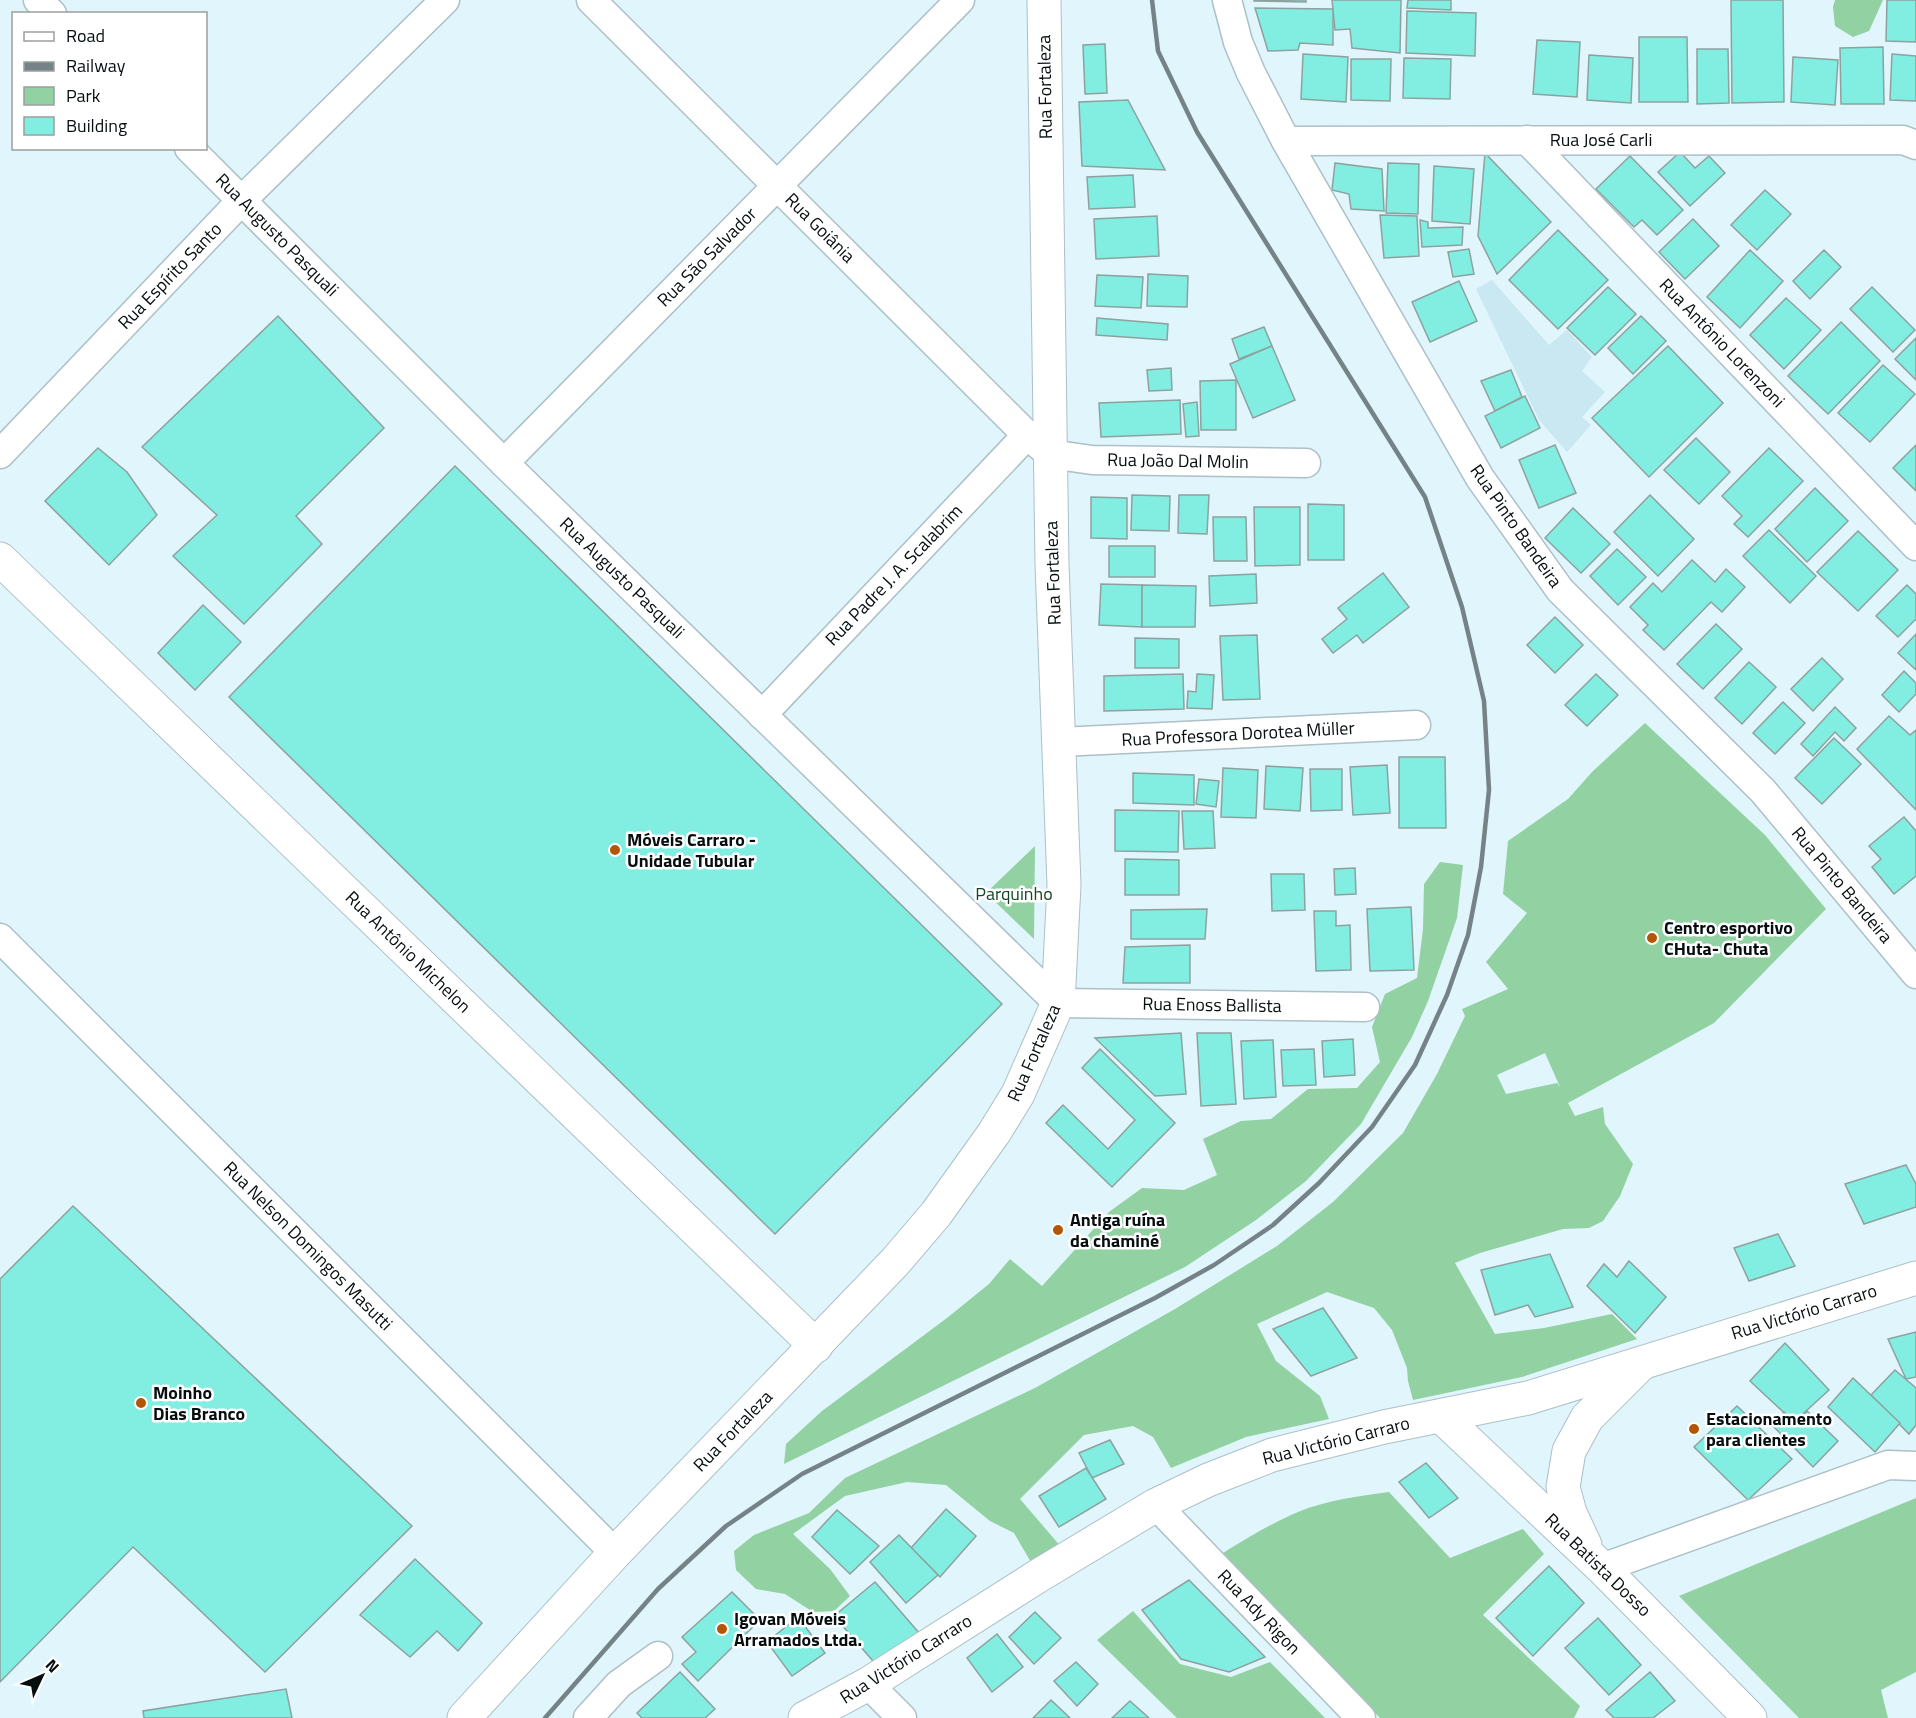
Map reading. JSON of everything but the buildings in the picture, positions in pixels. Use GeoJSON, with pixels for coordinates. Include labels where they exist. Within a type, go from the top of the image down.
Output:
{"type":"FeatureCollection","features":[{"type":"Feature","properties":{"kind":"main road","name":"Rua Fortaleza"},"geometry":{"type":"LineString","coordinates":[[464,1718],[615,1553],[895,1262],[971,1167],[1018,1094],[1058,1003],[1064,885],[1060,742],[1052,564],[1039,444],[1044,0]]}},
{"type":"Feature","properties":{"kind":"main road","name":"Rua Antônio Michelon"},"geometry":{"type":"LineString","coordinates":[[0,559],[816,1346]]}},
{"type":"Feature","properties":{"kind":"main road","name":"Rua Victório Carraro"},"geometry":{"type":"LineString","coordinates":[[805,1718],[868,1684],[1038,1576],[1156,1505],[1208,1480],[1272,1455],[1383,1427],[1528,1398],[1916,1278]]}},
{"type":"Feature","properties":{"kind":"main road"},"geometry":{"type":"LineString","coordinates":[[1597,1563],[1570,1513],[1563,1486],[1569,1451],[1587,1418],[1644,1361]]}},
{"type":"Feature","properties":{"kind":"main road","name":"Rua Batista Dosso"},"geometry":{"type":"LineString","coordinates":[[1442,1417],[1597,1563],[1750,1718]]}},
{"type":"Feature","properties":{"kind":"street"},"geometry":{"type":"LineString","coordinates":[[38,0],[50,12]]}},
{"type":"Feature","properties":{"kind":"street","name":"Rua Espírito Santo"},"geometry":{"type":"LineString","coordinates":[[0,454],[242,200],[445,0]]}},
{"type":"Feature","properties":{"kind":"street","name":"Rua Goiânia"},"geometry":{"type":"LineString","coordinates":[[591,0],[1039,444]]}},
{"type":"Feature","properties":{"kind":"street","name":"Rua São Salvador"},"geometry":{"type":"LineString","coordinates":[[504,463],[960,0]]}},
{"type":"Feature","properties":{"kind":"street","name":"Rua Pinto Bandeira"},"geometry":{"type":"LineString","coordinates":[[1227,0],[1238,42],[1251,73],[1286,141],[1480,478],[1560,590],[1763,791],[1910,958]]}},
{"type":"Feature","properties":{"kind":"street","name":"Rua Antônio Lorenzoni"},"geometry":{"type":"LineString","coordinates":[[1527,140],[1916,546]]}},
{"type":"Feature","properties":{"kind":"street","name":"Rua José Carli"},"geometry":{"type":"LineString","coordinates":[[1286,141],[1904,140],[1916,145]]}},
{"type":"Feature","properties":{"kind":"street","name":"Rua Augusto Pasquali"},"geometry":{"type":"LineString","coordinates":[[191,150],[504,463],[1058,1003]]}},
{"type":"Feature","properties":{"kind":"street","name":"Rua João Dal Molin"},"geometry":{"type":"LineString","coordinates":[[1039,444],[1092,460],[1306,463]]}},
{"type":"Feature","properties":{"kind":"street","name":"Rua Padre J. A. Scalabrim"},"geometry":{"type":"LineString","coordinates":[[762,714],[1039,444]]}},
{"type":"Feature","properties":{"kind":"street","name":"Rua Professora Dorotea Müller"},"geometry":{"type":"LineString","coordinates":[[1060,742],[1416,725]]}},
{"type":"Feature","properties":{"kind":"street","name":"Rua Nelson Domingos Masutti"},"geometry":{"type":"LineString","coordinates":[[0,938],[615,1553]]}},
{"type":"Feature","properties":{"kind":"street","name":"Rua Enoss Ballista"},"geometry":{"type":"LineString","coordinates":[[1058,1003],[1365,1007]]}},
{"type":"Feature","properties":{"kind":"street"},"geometry":{"type":"LineString","coordinates":[[1597,1563],[1888,1465],[1916,1466]]}},
{"type":"Feature","properties":{"kind":"street","name":"Rua Ady Rigon"},"geometry":{"type":"LineString","coordinates":[[1156,1505],[1361,1718]]}},
{"type":"Feature","properties":{"kind":"street"},"geometry":{"type":"LineString","coordinates":[[588,1718],[619,1684],[658,1656]]}},
{"type":"Feature","properties":{"kind":"street"},"geometry":{"type":"LineString","coordinates":[[868,1684],[902,1718]]}},
{"type":"Feature","properties":{"kind":"shaded area"},"geometry":{"type":"Polygon","coordinates":[[[1492,280],[1549,345],[1567,330],[1592,357],[1582,371],[1605,392],[1582,417],[1591,425],[1567,452],[1539,420],[1476,289],[1492,280]]]}},
{"type":"Feature","properties":{"kind":"green space"},"geometry":{"type":"Polygon","coordinates":[[[1835,0],[1883,0],[1869,31],[1853,37],[1835,26],[1833,7],[1835,0]]]}},
{"type":"Feature","properties":{"kind":"green space"},"geometry":{"type":"Polygon","coordinates":[[[1645,723],[1765,835],[1826,909],[1714,1023],[1568,1103],[1575,1116],[1603,1107],[1605,1124],[1633,1164],[1620,1196],[1603,1221],[1589,1228],[1563,1229],[1480,1253],[1455,1263],[1495,1334],[1544,1328],[1612,1314],[1637,1339],[1522,1377],[1413,1400],[1407,1368],[1392,1330],[1374,1308],[1327,1292],[1257,1324],[1276,1361],[1320,1396],[1329,1419],[1246,1437],[1171,1468],[1153,1437],[1133,1426],[1084,1435],[1020,1499],[1062,1548],[1032,1564],[1014,1533],[990,1521],[946,1485],[907,1482],[845,1496],[793,1534],[830,1569],[850,1596],[834,1611],[813,1612],[785,1594],[756,1589],[736,1570],[734,1551],[754,1535],[809,1513],[845,1478],[1035,1388],[1175,1309],[1277,1246],[1333,1202],[1403,1133],[1437,1074],[1465,1016],[1462,1009],[1508,989],[1486,962],[1527,913],[1503,894],[1508,841],[1568,799],[1592,772],[1645,723]],[[1545,1053],[1497,1075],[1506,1094],[1557,1083],[1560,1087],[1545,1053]]]}},
{"type":"Feature","properties":{"kind":"green space","name":"Parquinho"},"geometry":{"type":"Polygon","coordinates":[[[1035,846],[1034,939],[986,893],[1035,846]]]}},
{"type":"Feature","properties":{"kind":"green space"},"geometry":{"type":"Polygon","coordinates":[[[1440,862],[1463,865],[1457,918],[1428,1001],[1412,1037],[1361,1124],[1306,1181],[1256,1220],[1185,1267],[784,1464],[786,1444],[822,1411],[947,1318],[989,1284],[1010,1259],[1042,1286],[1109,1212],[1142,1188],[1184,1190],[1217,1175],[1203,1139],[1241,1121],[1271,1119],[1308,1089],[1357,1088],[1380,1062],[1372,1027],[1385,994],[1417,978],[1423,929],[1424,884],[1440,862]]]}},
{"type":"Feature","properties":{"kind":"green space"},"geometry":{"type":"Polygon","coordinates":[[[1389,1492],[1450,1558],[1523,1529],[1544,1554],[1483,1615],[1580,1706],[1574,1718],[1380,1718],[1223,1553],[1288,1516],[1309,1508],[1343,1499],[1389,1492]]]}},
{"type":"Feature","properties":{"kind":"green space"},"geometry":{"type":"Polygon","coordinates":[[[1916,1498],[1916,1672],[1881,1690],[1888,1718],[1799,1718],[1679,1596],[1916,1498]]]}},
{"type":"Feature","properties":{"kind":"green space"},"geometry":{"type":"Polygon","coordinates":[[[1133,1611],[1180,1664],[1231,1677],[1270,1662],[1325,1718],[1177,1718],[1097,1640],[1133,1611]]]}},
{"type":"Feature","properties":{"kind":"railway"},"geometry":{"type":"LineString","coordinates":[[545,1718],[658,1589],[726,1526],[802,1474],[1155,1298],[1214,1265],[1273,1225],[1319,1183],[1372,1127],[1415,1065],[1447,995],[1468,935],[1481,867],[1489,790],[1484,701],[1462,607],[1425,497],[1197,132],[1158,51],[1152,0]]}},
{"type":"Feature","properties":{"kind":"place","name":"Móveis Carraro - Unidade Tubular"},"geometry":{"type":"Point","coordinates":[615,850]}},
{"type":"Feature","properties":{"kind":"place","name":"Centro esportivo CHuta- Chuta"},"geometry":{"type":"Point","coordinates":[1652,938]}},
{"type":"Feature","properties":{"kind":"place","name":"Antiga ruína da chaminé"},"geometry":{"type":"Point","coordinates":[1058,1230]}},
{"type":"Feature","properties":{"kind":"place","name":"Moinho Dias Branco"},"geometry":{"type":"Point","coordinates":[141,1403]}},
{"type":"Feature","properties":{"kind":"place","name":"Estacionamento para clientes"},"geometry":{"type":"Point","coordinates":[1694,1429]}},
{"type":"Feature","properties":{"kind":"place","name":"Igovan Móveis Arramados Ltda."},"geometry":{"type":"Point","coordinates":[722,1629]}}]}
